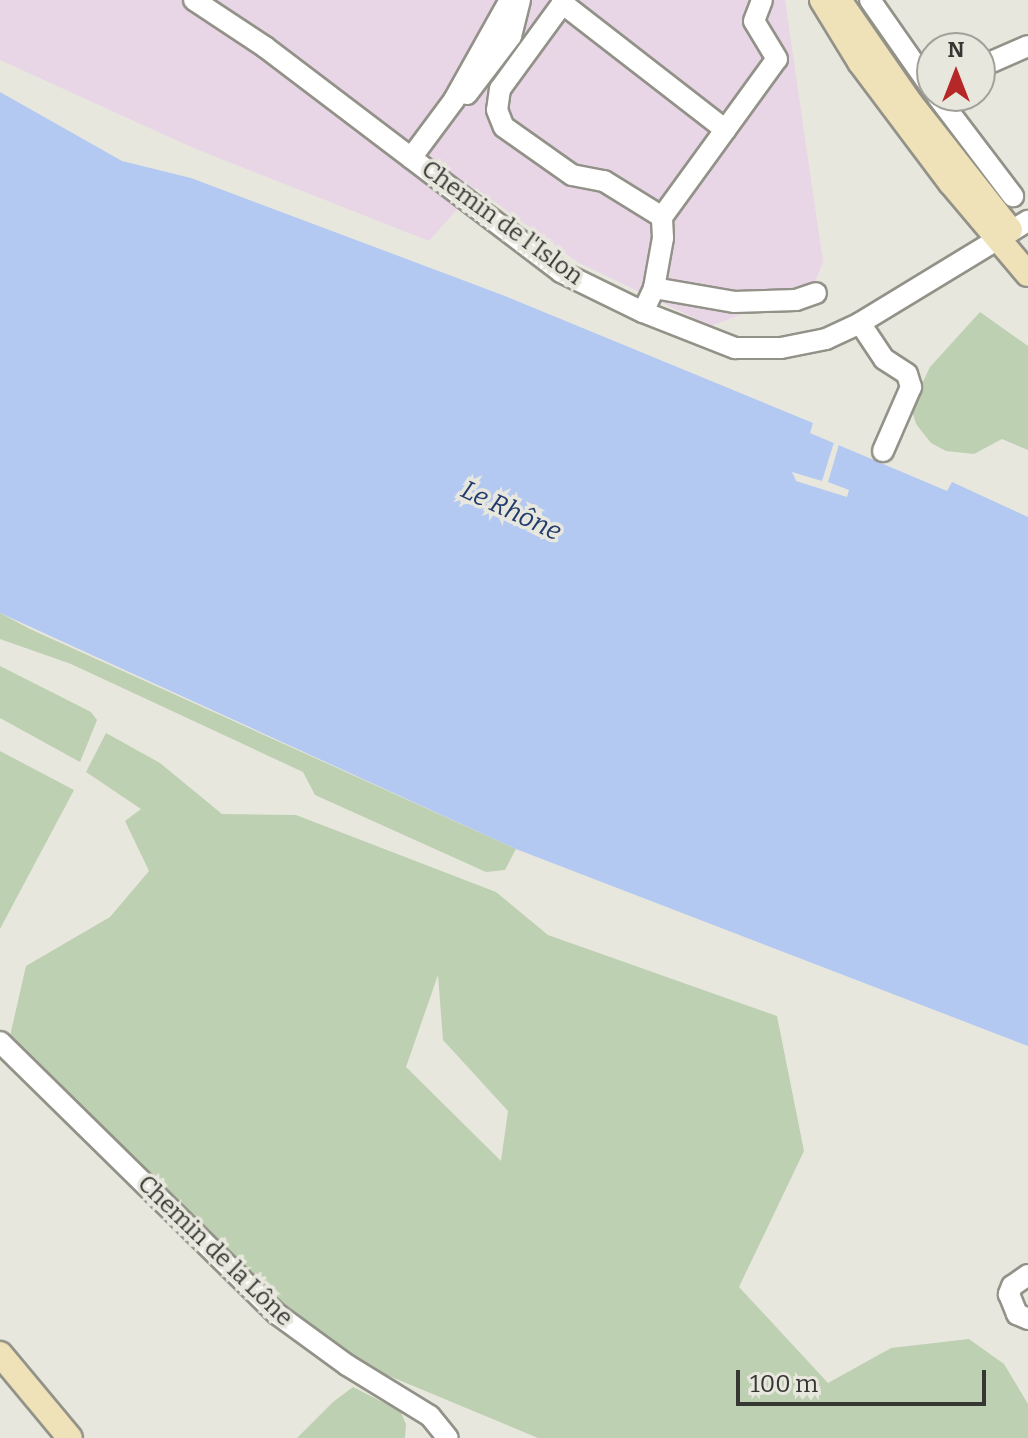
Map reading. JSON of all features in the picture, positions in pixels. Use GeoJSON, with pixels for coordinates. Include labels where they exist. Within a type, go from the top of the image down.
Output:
{"type":"FeatureCollection","features":[{"type":"Feature","properties":{"kind":"main road"},"geometry":{"type":"LineString","coordinates":[[822,0],[860,62],[1012,230],[1028,274]]}},
{"type":"Feature","properties":{"kind":"main road"},"geometry":{"type":"LineString","coordinates":[[840,0],[911,104],[1028,249]]}},
{"type":"Feature","properties":{"kind":"main road"},"geometry":{"type":"LineString","coordinates":[[0,1354],[70,1438]]}},
{"type":"Feature","properties":{"kind":"street","name":"Chemin de l'Islon"},"geometry":{"type":"LineString","coordinates":[[194,0],[265,47],[561,272],[711,341],[759,350],[806,346],[860,323],[1012,230]]}},
{"type":"Feature","properties":{"kind":"street"},"geometry":{"type":"LineString","coordinates":[[411,158],[454,100],[510,0]]}},
{"type":"Feature","properties":{"kind":"street"},"geometry":{"type":"LineString","coordinates":[[511,36],[520,0]]}},
{"type":"Feature","properties":{"kind":"street"},"geometry":{"type":"LineString","coordinates":[[454,100],[464,99],[535,0]]}},
{"type":"Feature","properties":{"kind":"street"},"geometry":{"type":"LineString","coordinates":[[643,312],[654,288],[663,238],[662,217],[777,59],[754,21],[762,0]]}},
{"type":"Feature","properties":{"kind":"street"},"geometry":{"type":"LineString","coordinates":[[870,0],[916,66]]}},
{"type":"Feature","properties":{"kind":"street"},"geometry":{"type":"LineString","coordinates":[[662,217],[604,181],[572,175],[504,127],[497,110],[500,89],[564,2],[726,130]]}},
{"type":"Feature","properties":{"kind":"street"},"geometry":{"type":"LineString","coordinates":[[996,60],[1028,46]]}},
{"type":"Feature","properties":{"kind":"street"},"geometry":{"type":"LineString","coordinates":[[949,112],[1013,196]]}},
{"type":"Feature","properties":{"kind":"street"},"geometry":{"type":"LineString","coordinates":[[654,288],[734,302],[796,300],[816,293]]}},
{"type":"Feature","properties":{"kind":"street"},"geometry":{"type":"LineString","coordinates":[[860,323],[884,359],[907,374],[911,387],[883,451]]}},
{"type":"Feature","properties":{"kind":"street","name":"Chemin de la Lône"},"geometry":{"type":"LineString","coordinates":[[0,1042],[277,1314],[347,1365],[430,1416],[448,1438]]}},
{"type":"Feature","properties":{"kind":"street"},"geometry":{"type":"LineString","coordinates":[[1028,1275],[1012,1286],[1009,1294],[1017,1314],[1028,1319]]}},
{"type":"Feature","properties":{"kind":"street"},"geometry":{"type":"LineString","coordinates":[[458,1438],[465,1438]]}},
{"type":"Feature","properties":{"kind":"shaded area"},"geometry":{"type":"Polygon","coordinates":[[[0,0],[785,0],[823,262],[813,287],[711,326],[577,262],[476,188],[429,241],[191,147],[0,60],[0,0]]]}},
{"type":"Feature","properties":{"kind":"green space"},"geometry":{"type":"Polygon","coordinates":[[[980,312],[1028,346],[1028,450],[1002,439],[974,454],[946,451],[931,443],[916,424],[911,407],[930,367],[980,312]]]}},
{"type":"Feature","properties":{"kind":"green space"},"geometry":{"type":"Polygon","coordinates":[[[0,613],[516,849],[505,870],[486,872],[315,795],[303,772],[71,664],[0,639],[0,613]]]}},
{"type":"Feature","properties":{"kind":"green space"},"geometry":{"type":"Polygon","coordinates":[[[0,666],[91,712],[97,720],[80,762],[0,718],[0,666]]]}},
{"type":"Feature","properties":{"kind":"green space"},"geometry":{"type":"Polygon","coordinates":[[[106,733],[160,763],[222,814],[296,815],[496,892],[548,935],[777,1016],[804,1151],[739,1287],[828,1383],[891,1348],[969,1339],[1004,1364],[1028,1404],[1028,1438],[538,1438],[382,1373],[303,1323],[10,1036],[26,966],[110,917],[149,871],[125,821],[141,809],[86,772],[106,733]],[[438,975],[406,1067],[501,1161],[508,1111],[443,1040],[438,975]]]}},
{"type":"Feature","properties":{"kind":"green space"},"geometry":{"type":"Polygon","coordinates":[[[0,751],[74,790],[0,929],[0,751]]]}},
{"type":"Feature","properties":{"kind":"green space"},"geometry":{"type":"Polygon","coordinates":[[[353,1387],[400,1411],[406,1424],[405,1438],[297,1438],[333,1402],[353,1387]]]}},
{"type":"Feature","properties":{"kind":"water","name":"Le Rhône"},"geometry":{"type":"Polygon","coordinates":[[[0,92],[122,161],[191,178],[505,296],[813,423],[810,433],[947,491],[952,482],[1028,517],[1028,1046],[516,849],[0,613],[0,92]]]}},
{"type":"Feature","properties":{"kind":"pier"},"geometry":{"type":"Polygon","coordinates":[[[835,439],[840,441],[828,482],[849,490],[847,497],[796,481],[792,472],[822,481],[835,439]]]}}]}
